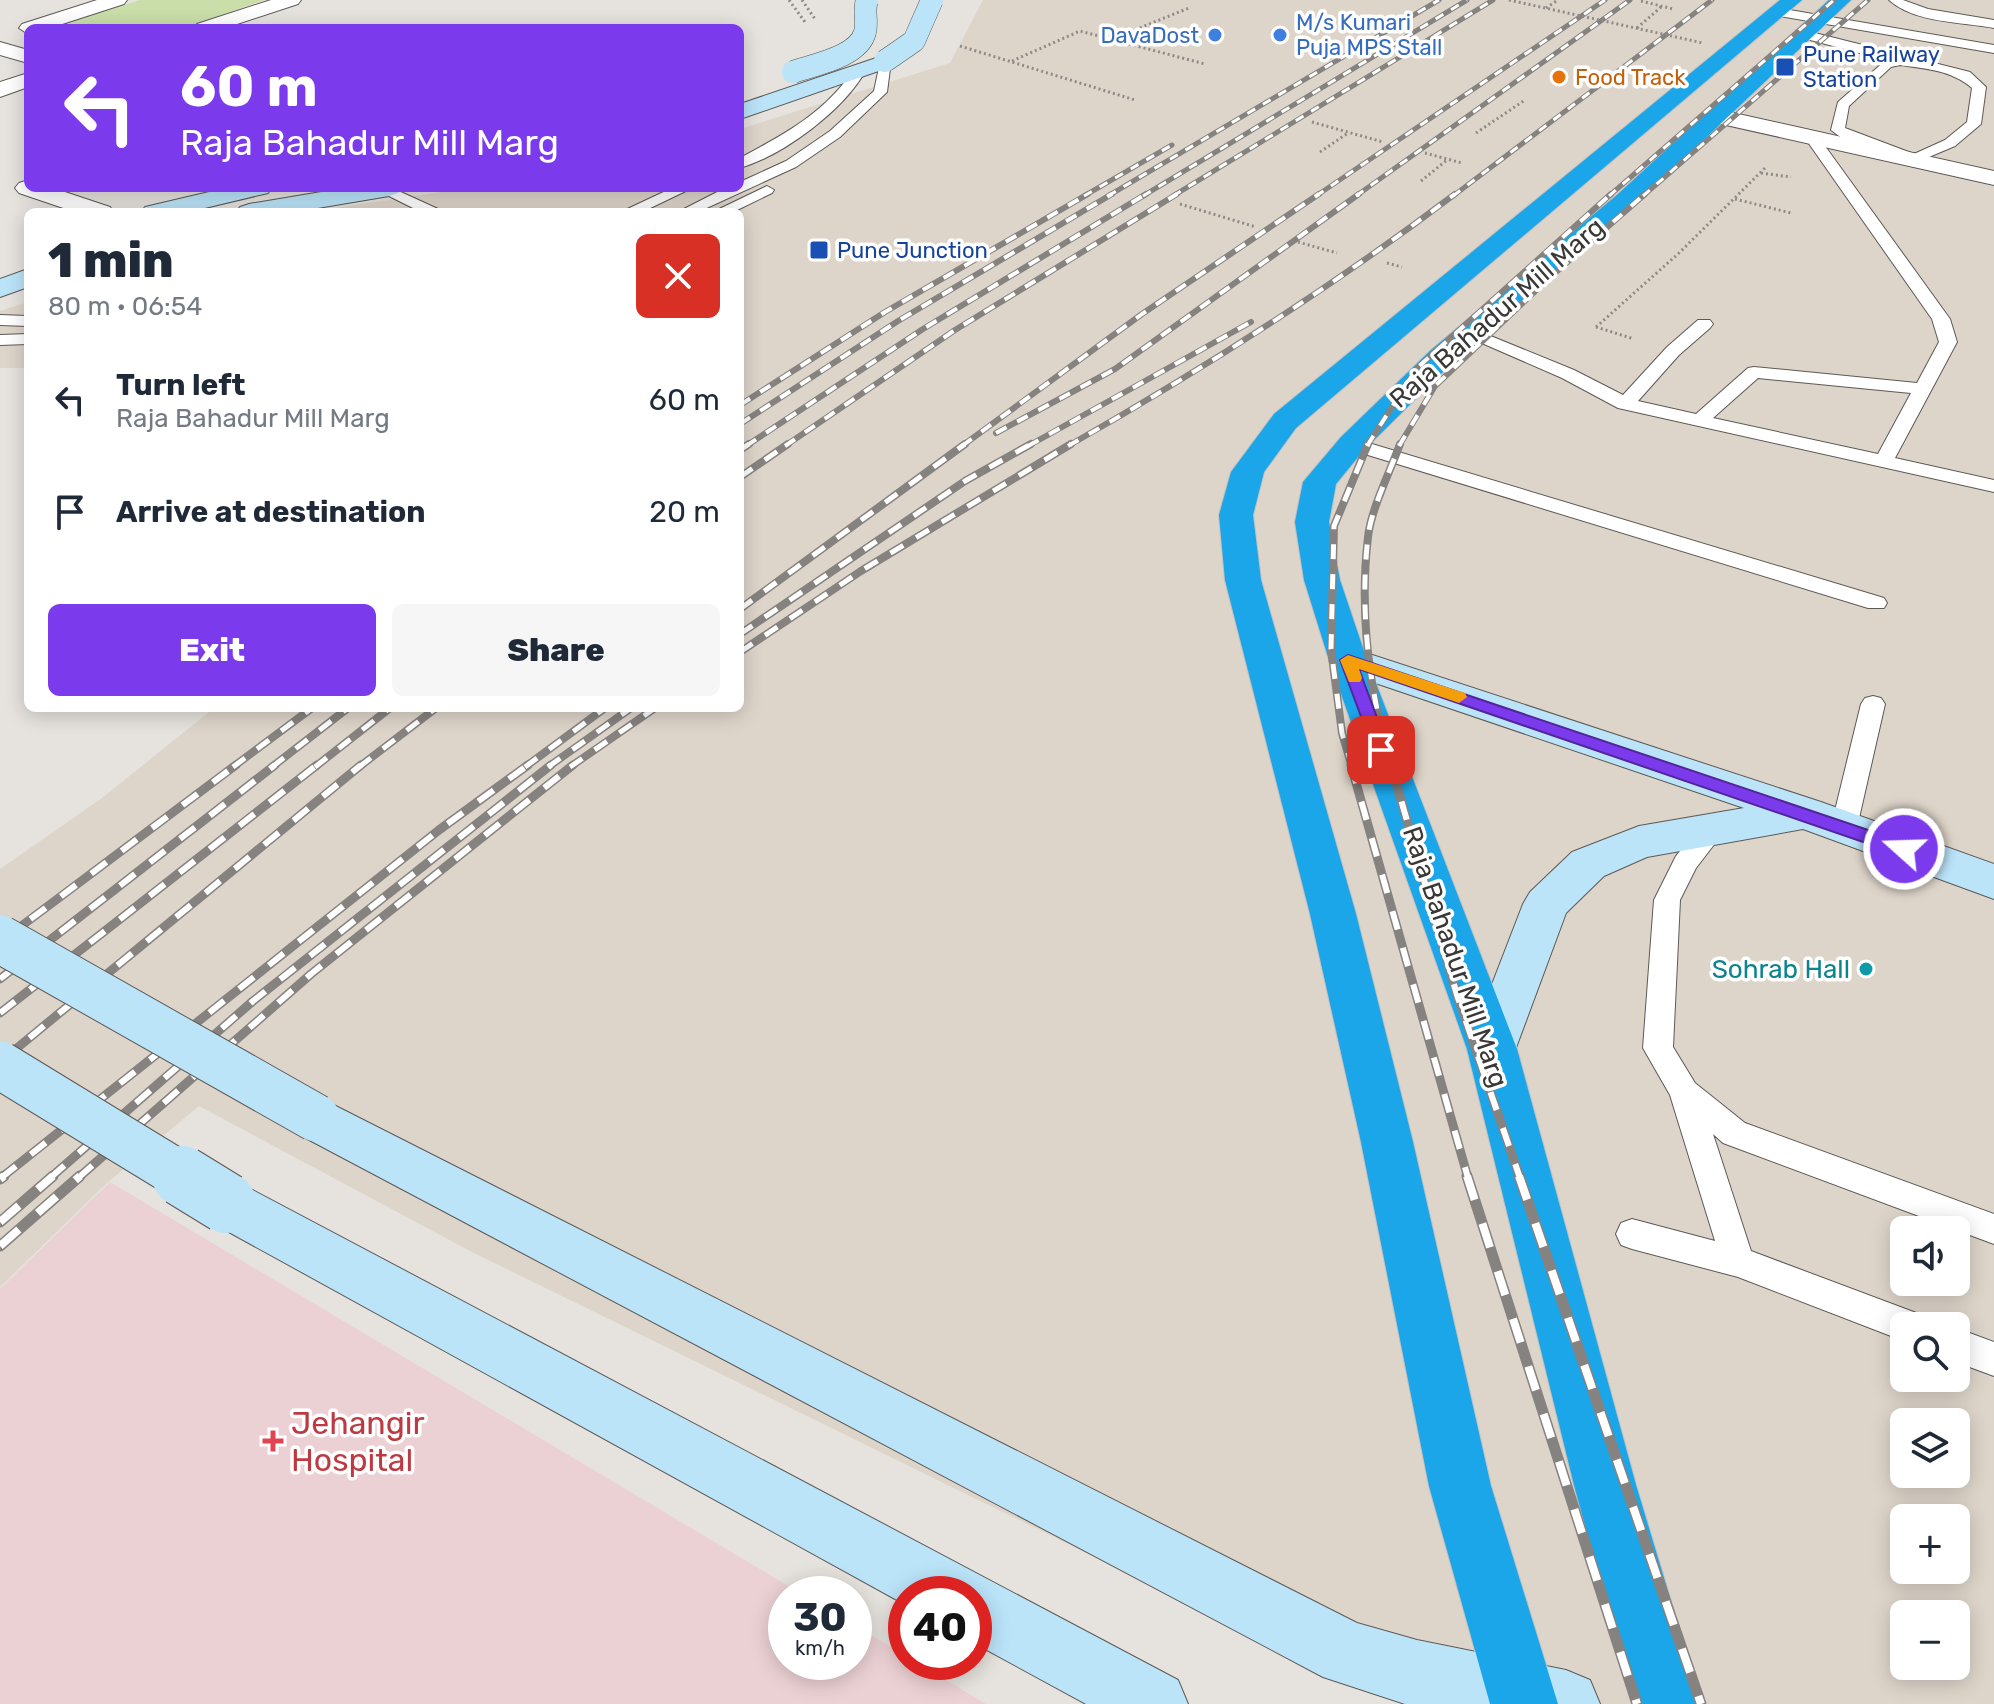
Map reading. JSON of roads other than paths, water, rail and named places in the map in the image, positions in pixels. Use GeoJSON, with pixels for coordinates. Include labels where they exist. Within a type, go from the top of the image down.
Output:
{"type":"FeatureCollection","features":[{"type":"Feature","properties":{"kind":"highway","name":"Raja Bahadur Mill Marg"},"geometry":{"type":"LineString","coordinates":[[1668,1704],[1605,1485],[1492,1049],[1348,660],[1322,580],[1312,522],[1320,482],[1352,444],[1442,356],[1626,200],[1716,116],[1807,12]]}},
{"type":"Feature","properties":{"kind":"highway","name":"Raja Bahadur Mill Marg"},"geometry":{"type":"LineString","coordinates":[[1537,1701],[1460,1486],[1333,914],[1243,580],[1236,515],[1248,472],[1285,421],[1807,12]]}},
{"type":"Feature","properties":{"kind":"main road"},"geometry":{"type":"LineString","coordinates":[[744,88],[839,55],[862,41],[866,29],[863,7],[867,0]]}},
{"type":"Feature","properties":{"kind":"main road"},"geometry":{"type":"LineString","coordinates":[[744,111],[885,61],[914,41],[932,0]]}},
{"type":"Feature","properties":{"kind":"main road"},"geometry":{"type":"LineString","coordinates":[[172,208],[242,192]]}},
{"type":"Feature","properties":{"kind":"main road"},"geometry":{"type":"LineString","coordinates":[[284,208],[387,196]]}},
{"type":"Feature","properties":{"kind":"main road"},"geometry":{"type":"LineString","coordinates":[[0,289],[17,263]]}},
{"type":"Feature","properties":{"kind":"main road"},"geometry":{"type":"LineString","coordinates":[[1348,660],[1825,820],[1994,882]]}},
{"type":"Feature","properties":{"kind":"main road"},"geometry":{"type":"LineString","coordinates":[[1492,1049],[1546,904],[1588,864],[1639,842],[1713,829],[1825,820]]}},
{"type":"Feature","properties":{"kind":"main road"},"geometry":{"type":"LineString","coordinates":[[0,939],[316,1118],[1347,1653],[1417,1674],[1537,1701]]}},
{"type":"Feature","properties":{"kind":"main road"},"geometry":{"type":"LineString","coordinates":[[0,1065],[226,1203],[917,1576]]}},
{"type":"Feature","properties":{"kind":"main road"},"geometry":{"type":"LineString","coordinates":[[992,1617],[1154,1704]]}},
{"type":"Feature","properties":{"kind":"street"},"geometry":{"type":"LineString","coordinates":[[42,24],[117,0]]}},
{"type":"Feature","properties":{"kind":"street"},"geometry":{"type":"LineString","coordinates":[[216,24],[291,0]]}},
{"type":"Feature","properties":{"kind":"street"},"geometry":{"type":"LineString","coordinates":[[0,37],[24,30]]}},
{"type":"Feature","properties":{"kind":"street"},"geometry":{"type":"LineString","coordinates":[[0,48],[24,56]]}},
{"type":"Feature","properties":{"kind":"street"},"geometry":{"type":"LineString","coordinates":[[0,90],[24,81]]}},
{"type":"Feature","properties":{"kind":"street"},"geometry":{"type":"LineString","coordinates":[[1716,116],[1994,178]]}},
{"type":"Feature","properties":{"kind":"street"},"geometry":{"type":"LineString","coordinates":[[0,179],[24,187]]}},
{"type":"Feature","properties":{"kind":"street"},"geometry":{"type":"LineString","coordinates":[[40,192],[89,208]]}},
{"type":"Feature","properties":{"kind":"lane"},"geometry":{"type":"LineString","coordinates":[[1895,0],[1898,4],[1928,12],[1994,24]]}},
{"type":"Feature","properties":{"kind":"lane"},"geometry":{"type":"LineString","coordinates":[[1807,12],[1994,38]]}},
{"type":"Feature","properties":{"kind":"lane"},"geometry":{"type":"LineString","coordinates":[[1807,12],[1994,49]]}},
{"type":"Feature","properties":{"kind":"lane"},"geometry":{"type":"LineString","coordinates":[[1807,12],[1859,47],[1900,61],[1943,67],[1965,75],[1979,87],[1974,124],[1950,143],[1913,159],[1838,130],[1843,105],[1874,73],[1887,64],[1900,61]]}},
{"type":"Feature","properties":{"kind":"lane"},"geometry":{"type":"LineString","coordinates":[[744,184],[791,164],[835,134],[880,92],[885,61]]}},
{"type":"Feature","properties":{"kind":"lane"},"geometry":{"type":"LineString","coordinates":[[744,161],[834,105],[852,87],[860,70]]}},
{"type":"Feature","properties":{"kind":"lane"},"geometry":{"type":"LineString","coordinates":[[1812,138],[1890,244],[1944,326],[1948,342],[1884,461]]}},
{"type":"Feature","properties":{"kind":"lane"},"geometry":{"type":"LineString","coordinates":[[729,208],[781,183],[792,173],[791,164]]}},
{"type":"Feature","properties":{"kind":"lane"},"geometry":{"type":"LineString","coordinates":[[638,208],[676,192]]}},
{"type":"Feature","properties":{"kind":"lane"},"geometry":{"type":"LineString","coordinates":[[694,208],[728,192]]}},
{"type":"Feature","properties":{"kind":"lane"},"geometry":{"type":"LineString","coordinates":[[387,196],[415,204]]}},
{"type":"Feature","properties":{"kind":"lane"},"geometry":{"type":"LineString","coordinates":[[387,196],[424,208]]}},
{"type":"Feature","properties":{"kind":"lane"},"geometry":{"type":"LineString","coordinates":[[0,320],[24,321]]}},
{"type":"Feature","properties":{"kind":"lane"},"geometry":{"type":"LineString","coordinates":[[1625,404],[1673,351],[1704,324]]}},
{"type":"Feature","properties":{"kind":"lane"},"geometry":{"type":"LineString","coordinates":[[1470,334],[1568,374],[1625,404],[1994,486]]}},
{"type":"Feature","properties":{"kind":"lane"},"geometry":{"type":"LineString","coordinates":[[0,340],[24,339]]}},
{"type":"Feature","properties":{"kind":"lane"},"geometry":{"type":"LineString","coordinates":[[1700,420],[1754,372],[1923,389]]}},
{"type":"Feature","properties":{"kind":"lane"},"geometry":{"type":"LineString","coordinates":[[1352,444],[1876,603]]}},
{"type":"Feature","properties":{"kind":"lane"},"geometry":{"type":"LineString","coordinates":[[1825,820],[1873,704]]}},
{"type":"Feature","properties":{"kind":"lane"},"geometry":{"type":"LineString","coordinates":[[1713,829],[1685,863],[1667,900],[1658,1048],[1684,1092],[1738,1262]]}},
{"type":"Feature","properties":{"kind":"lane"},"geometry":{"type":"LineString","coordinates":[[1684,1092],[1734,1133],[1994,1229]]}},
{"type":"Feature","properties":{"kind":"lane"},"geometry":{"type":"LineString","coordinates":[[1632,1234],[1738,1262],[1890,1320]]}},
{"type":"Feature","properties":{"kind":"lane"},"geometry":{"type":"LineString","coordinates":[[1970,1350],[1994,1359]]}},
{"type":"Feature","properties":{"kind":"railway"},"geometry":{"type":"LineString","coordinates":[[1108,196],[1439,0]]}},
{"type":"Feature","properties":{"kind":"railway"},"geometry":{"type":"LineString","coordinates":[[1143,196],[1467,0]]}},
{"type":"Feature","properties":{"kind":"railway"},"geometry":{"type":"LineString","coordinates":[[1173,196],[1493,0]]}},
{"type":"Feature","properties":{"kind":"railway"},"geometry":{"type":"LineString","coordinates":[[1316,196],[1605,0]]}},
{"type":"Feature","properties":{"kind":"railway"},"geometry":{"type":"LineString","coordinates":[[1356,196],[1630,0]]}},
{"type":"Feature","properties":{"kind":"railway"},"geometry":{"type":"LineString","coordinates":[[1453,196],[1712,0]]}},
{"type":"Feature","properties":{"kind":"railway"},"geometry":{"type":"LineString","coordinates":[[1609,196],[1834,0]]}},
{"type":"Feature","properties":{"kind":"railway"},"geometry":{"type":"LineString","coordinates":[[1643,196],[1868,0]]}},
{"type":"Feature","properties":{"kind":"railway"},"geometry":{"type":"LineString","coordinates":[[1084,196],[1172,145]]}},
{"type":"Feature","properties":{"kind":"railway"},"geometry":{"type":"LineString","coordinates":[[744,402],[885,312],[1088,194]]}},
{"type":"Feature","properties":{"kind":"railway"},"geometry":{"type":"LineString","coordinates":[[744,421],[898,321],[1112,194]]}},
{"type":"Feature","properties":{"kind":"railway"},"geometry":{"type":"LineString","coordinates":[[746,446],[923,329],[1146,194]]}},
{"type":"Feature","properties":{"kind":"railway"},"geometry":{"type":"LineString","coordinates":[[785,446],[955,330],[1177,194]]}},
{"type":"Feature","properties":{"kind":"railway"},"geometry":{"type":"LineString","coordinates":[[962,446],[1142,314],[1319,194]]}},
{"type":"Feature","properties":{"kind":"railway"},"geometry":{"type":"LineString","coordinates":[[996,433],[1115,369],[1359,194]]}},
{"type":"Feature","properties":{"kind":"railway"},"geometry":{"type":"LineString","coordinates":[[1068,446],[1266,326],[1455,194]]}},
{"type":"Feature","properties":{"kind":"railway"},"geometry":{"type":"LineString","coordinates":[[1367,445],[1417,368],[1611,194]]}},
{"type":"Feature","properties":{"kind":"railway"},"geometry":{"type":"LineString","coordinates":[[1400,445],[1435,386],[1548,279],[1645,194]]}},
{"type":"Feature","properties":{"kind":"railway"},"geometry":{"type":"LineString","coordinates":[[1028,446],[1251,322]]}},
{"type":"Feature","properties":{"kind":"railway"},"geometry":{"type":"LineString","coordinates":[[744,474],[788,444]]}},
{"type":"Feature","properties":{"kind":"railway"},"geometry":{"type":"LineString","coordinates":[[744,606],[965,444]]}},
{"type":"Feature","properties":{"kind":"railway"},"geometry":{"type":"LineString","coordinates":[[744,631],[965,481],[1031,444]]}},
{"type":"Feature","properties":{"kind":"railway"},"geometry":{"type":"LineString","coordinates":[[744,649],[861,571],[1071,444]]}},
{"type":"Feature","properties":{"kind":"railway"},"geometry":{"type":"LineString","coordinates":[[1352,767],[1342,733],[1331,649],[1334,526],[1367,445]]}},
{"type":"Feature","properties":{"kind":"railway"},"geometry":{"type":"LineString","coordinates":[[1391,767],[1372,682],[1365,595],[1368,537],[1373,515],[1400,445]]}},
{"type":"Feature","properties":{"kind":"railway"},"geometry":{"type":"LineString","coordinates":[[233,767],[307,712]]}},
{"type":"Feature","properties":{"kind":"railway"},"geometry":{"type":"LineString","coordinates":[[272,767],[343,712]]}},
{"type":"Feature","properties":{"kind":"railway"},"geometry":{"type":"LineString","coordinates":[[315,767],[385,712]]}},
{"type":"Feature","properties":{"kind":"railway"},"geometry":{"type":"LineString","coordinates":[[359,767],[431,712]]}},
{"type":"Feature","properties":{"kind":"railway"},"geometry":{"type":"LineString","coordinates":[[525,767],[600,712]]}},
{"type":"Feature","properties":{"kind":"railway"},"geometry":{"type":"LineString","coordinates":[[548,767],[625,712]]}},
{"type":"Feature","properties":{"kind":"railway"},"geometry":{"type":"LineString","coordinates":[[570,767],[649,712]]}},
{"type":"Feature","properties":{"kind":"railway"},"geometry":{"type":"LineString","coordinates":[[0,942],[236,765]]}},
{"type":"Feature","properties":{"kind":"railway"},"geometry":{"type":"LineString","coordinates":[[0,979],[275,765]]}},
{"type":"Feature","properties":{"kind":"railway"},"geometry":{"type":"LineString","coordinates":[[0,1013],[317,765]]}},
{"type":"Feature","properties":{"kind":"railway"},"geometry":{"type":"LineString","coordinates":[[0,1062],[361,765]]}},
{"type":"Feature","properties":{"kind":"railway"},"geometry":{"type":"LineString","coordinates":[[1,1178],[439,830],[528,765]]}},
{"type":"Feature","properties":{"kind":"railway"},"geometry":{"type":"LineString","coordinates":[[50,1178],[253,1001],[551,765]]}},
{"type":"Feature","properties":{"kind":"railway"},"geometry":{"type":"LineString","coordinates":[[78,1178],[311,974],[573,765]]}},
{"type":"Feature","properties":{"kind":"railway"},"geometry":{"type":"LineString","coordinates":[[1351,765],[1468,1178]]}},
{"type":"Feature","properties":{"kind":"railway"},"geometry":{"type":"LineString","coordinates":[[1391,765],[1457,995],[1520,1178]]}},
{"type":"Feature","properties":{"kind":"railway"},"geometry":{"type":"LineString","coordinates":[[0,1179],[4,1176]]}},
{"type":"Feature","properties":{"kind":"railway"},"geometry":{"type":"LineString","coordinates":[[0,1222],[53,1176]]}},
{"type":"Feature","properties":{"kind":"railway"},"geometry":{"type":"LineString","coordinates":[[0,1246],[80,1176]]}},
{"type":"Feature","properties":{"kind":"railway"},"geometry":{"type":"LineString","coordinates":[[1467,1176],[1637,1704]]}},
{"type":"Feature","properties":{"kind":"railway"},"geometry":{"type":"LineString","coordinates":[[1519,1176],[1701,1704]]}},
{"type":"Feature","properties":{"kind":"place","name":"DavaDost"},"geometry":{"type":"Point","coordinates":[1215,35]}},
{"type":"Feature","properties":{"kind":"place","name":"M/s Kumari Puja MPS Stall"},"geometry":{"type":"Point","coordinates":[1280,35]}},
{"type":"Feature","properties":{"kind":"place","name":"Pune Railway Station"},"geometry":{"type":"Point","coordinates":[1785,67]}},
{"type":"Feature","properties":{"kind":"place","name":"Food Track"},"geometry":{"type":"Point","coordinates":[1559,77]}},
{"type":"Feature","properties":{"kind":"place","name":"Pune Junction"},"geometry":{"type":"Point","coordinates":[819,250]}},
{"type":"Feature","properties":{"kind":"place","name":"Sohrab Hall"},"geometry":{"type":"Point","coordinates":[1866,969]}},
{"type":"Feature","properties":{"kind":"place","name":"Jehangir Hospital"},"geometry":{"type":"Point","coordinates":[273,1441]}}]}
